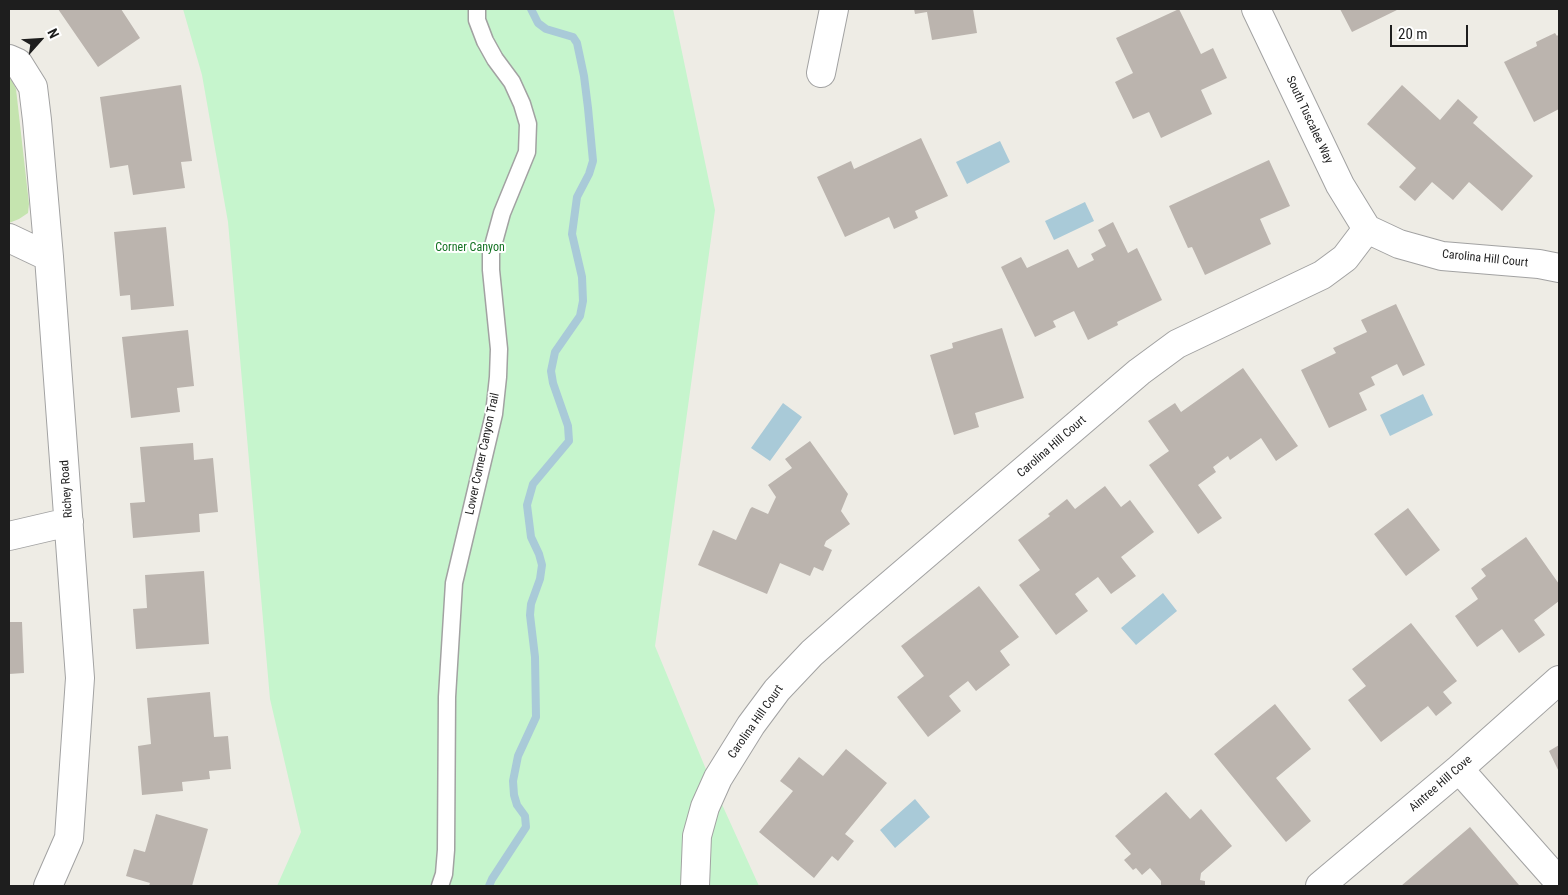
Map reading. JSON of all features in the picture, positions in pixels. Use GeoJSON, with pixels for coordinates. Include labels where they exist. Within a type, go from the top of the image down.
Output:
{"type":"FeatureCollection","features":[{"type":"Feature","properties":{"kind":"street"},"geometry":{"type":"LineString","coordinates":[[820,73],[834,9]]}},
{"type":"Feature","properties":{"kind":"street","name":"South Tuscalee Way"},"geometry":{"type":"LineString","coordinates":[[1256,9],[1340,185],[1367,229]]}},
{"type":"Feature","properties":{"kind":"street","name":"Richey Road"},"geometry":{"type":"LineString","coordinates":[[9,59],[18,63],[33,87],[38,120],[80,678],[69,838],[48,886]]}},
{"type":"Feature","properties":{"kind":"street","name":"Carolina Hill Court"},"geometry":{"type":"LineString","coordinates":[[695,886],[697,836],[705,807],[718,778],[751,725],[777,690],[812,653],[1139,372],[1177,344],[1322,275],[1345,258],[1367,229],[1399,244],[1442,256],[1539,264],[1559,268]]}},
{"type":"Feature","properties":{"kind":"street"},"geometry":{"type":"LineString","coordinates":[[9,238],[49,257]]}},
{"type":"Feature","properties":{"kind":"street"},"geometry":{"type":"LineString","coordinates":[[9,536],[69,522]]}},
{"type":"Feature","properties":{"kind":"street","name":"Aintree Hill Cove"},"geometry":{"type":"LineString","coordinates":[[1320,886],[1459,769],[1559,680]]}},
{"type":"Feature","properties":{"kind":"street"},"geometry":{"type":"LineString","coordinates":[[1459,769],[1559,882]]}},
{"type":"Feature","properties":{"kind":"lane","name":"Lower Corner Canyon Trail"},"geometry":{"type":"LineString","coordinates":[[440,886],[444,874],[446,850],[447,697],[454,582],[494,414],[498,378],[499,349],[491,253],[502,214],[528,152],[528,124],[522,104],[512,82],[485,41],[477,20],[477,9]]}},
{"type":"Feature","properties":{"kind":"green space","name":"Corner Canyon"},"geometry":{"type":"Polygon","coordinates":[[[183,9],[673,9],[715,210],[655,646],[705,767],[759,886],[277,886],[301,832],[270,699],[228,222],[202,75],[183,9]]]}},
{"type":"Feature","properties":{"kind":"green space"},"geometry":{"type":"Polygon","coordinates":[[[9,78],[16,89],[29,204],[28,213],[9,223],[9,78]]]}},
{"type":"Feature","properties":{"kind":"water"},"geometry":{"type":"Polygon","coordinates":[[[1000,141],[1010,162],[967,184],[956,162],[1000,141]]]}},
{"type":"Feature","properties":{"kind":"water"},"geometry":{"type":"Polygon","coordinates":[[[1085,202],[1094,221],[1054,240],[1045,221],[1085,202]]]}},
{"type":"Feature","properties":{"kind":"water"},"geometry":{"type":"Polygon","coordinates":[[[1423,394],[1433,415],[1390,436],[1380,415],[1423,394]]]}},
{"type":"Feature","properties":{"kind":"water"},"geometry":{"type":"Polygon","coordinates":[[[783,403],[802,417],[770,461],[751,448],[783,403]]]}},
{"type":"Feature","properties":{"kind":"water"},"geometry":{"type":"Polygon","coordinates":[[[1163,593],[1177,611],[1136,645],[1121,628],[1163,593]]]}},
{"type":"Feature","properties":{"kind":"water"},"geometry":{"type":"Polygon","coordinates":[[[915,799],[930,817],[895,848],[880,830],[915,799]]]}},
{"type":"Feature","properties":{"kind":"building"},"geometry":{"type":"Polygon","coordinates":[[[58,9],[121,9],[140,38],[98,67],[58,9]]]}},
{"type":"Feature","properties":{"kind":"building"},"geometry":{"type":"Polygon","coordinates":[[[914,9],[973,9],[977,33],[932,40],[927,12],[915,14],[914,9]]]}},
{"type":"Feature","properties":{"kind":"building"},"geometry":{"type":"Polygon","coordinates":[[[1179,9],[1201,54],[1213,48],[1227,78],[1201,90],[1212,114],[1161,138],[1149,112],[1133,119],[1115,82],[1133,73],[1116,38],[1179,9]]]}},
{"type":"Feature","properties":{"kind":"building"},"geometry":{"type":"Polygon","coordinates":[[[1340,9],[1399,9],[1352,32],[1340,9]]]}},
{"type":"Feature","properties":{"kind":"building"},"geometry":{"type":"Polygon","coordinates":[[[1555,33],[1557,36],[1559,34],[1559,109],[1534,122],[1504,62],[1537,46],[1536,42],[1555,33]]]}},
{"type":"Feature","properties":{"kind":"building"},"geometry":{"type":"Polygon","coordinates":[[[181,85],[192,161],[181,162],[185,188],[133,195],[128,165],[110,168],[100,97],[181,85]]]}},
{"type":"Feature","properties":{"kind":"building"},"geometry":{"type":"Polygon","coordinates":[[[1402,85],[1440,120],[1458,99],[1478,117],[1473,123],[1533,176],[1502,211],[1469,182],[1453,200],[1432,182],[1415,201],[1399,187],[1416,168],[1367,124],[1402,85]]]}},
{"type":"Feature","properties":{"kind":"building"},"geometry":{"type":"Polygon","coordinates":[[[921,138],[948,196],[915,211],[918,218],[894,229],[889,217],[845,237],[817,177],[851,161],[854,169],[921,138]]]}},
{"type":"Feature","properties":{"kind":"building"},"geometry":{"type":"Polygon","coordinates":[[[1269,160],[1290,206],[1260,219],[1271,244],[1205,275],[1192,247],[1188,248],[1169,206],[1269,160]]]}},
{"type":"Feature","properties":{"kind":"building"},"geometry":{"type":"Polygon","coordinates":[[[1113,222],[1128,253],[1137,248],[1162,300],[1117,322],[1118,325],[1088,340],[1074,311],[1053,321],[1056,327],[1035,337],[1001,267],[1021,257],[1027,268],[1068,249],[1078,268],[1094,260],[1091,254],[1106,246],[1098,230],[1113,222]]]}},
{"type":"Feature","properties":{"kind":"building"},"geometry":{"type":"Polygon","coordinates":[[[166,227],[174,306],[131,310],[130,295],[120,296],[114,232],[166,227]]]}},
{"type":"Feature","properties":{"kind":"building"},"geometry":{"type":"Polygon","coordinates":[[[1396,304],[1425,365],[1403,376],[1397,364],[1371,377],[1375,385],[1359,393],[1367,410],[1329,428],[1301,370],[1336,353],[1333,348],[1367,332],[1361,320],[1396,304]]]}},
{"type":"Feature","properties":{"kind":"building"},"geometry":{"type":"Polygon","coordinates":[[[1002,328],[1024,398],[975,413],[979,427],[954,435],[930,355],[953,348],[952,343],[1002,328]]]}},
{"type":"Feature","properties":{"kind":"building"},"geometry":{"type":"Polygon","coordinates":[[[188,330],[194,386],[177,388],[180,412],[131,418],[122,337],[188,330]]]}},
{"type":"Feature","properties":{"kind":"building"},"geometry":{"type":"Polygon","coordinates":[[[1243,368],[1298,446],[1276,461],[1261,438],[1230,460],[1228,456],[1213,467],[1216,472],[1198,485],[1222,518],[1198,534],[1149,465],[1169,451],[1148,421],[1175,403],[1181,412],[1243,368]]]}},
{"type":"Feature","properties":{"kind":"building"},"geometry":{"type":"Polygon","coordinates":[[[810,441],[848,494],[841,511],[850,524],[826,541],[824,546],[832,550],[823,571],[814,567],[810,576],[780,563],[767,594],[698,565],[713,530],[736,540],[752,507],[768,514],[776,497],[768,485],[792,468],[785,459],[810,441]]]}},
{"type":"Feature","properties":{"kind":"building"},"geometry":{"type":"Polygon","coordinates":[[[193,443],[194,460],[213,458],[218,512],[199,514],[200,532],[133,538],[130,503],[145,502],[140,447],[193,443]]]}},
{"type":"Feature","properties":{"kind":"building"},"geometry":{"type":"Polygon","coordinates":[[[1105,486],[1121,507],[1130,500],[1154,532],[1121,557],[1136,576],[1111,594],[1098,577],[1075,594],[1088,611],[1056,635],[1019,585],[1040,570],[1018,540],[1050,516],[1048,514],[1067,499],[1075,509],[1105,486]]]}},
{"type":"Feature","properties":{"kind":"building"},"geometry":{"type":"Polygon","coordinates":[[[1408,508],[1440,550],[1406,576],[1374,534],[1408,508]]]}},
{"type":"Feature","properties":{"kind":"building"},"geometry":{"type":"Polygon","coordinates":[[[1526,537],[1559,584],[1559,601],[1534,620],[1545,635],[1519,653],[1502,629],[1477,647],[1455,616],[1478,599],[1471,588],[1486,576],[1481,569],[1526,537]]]}},
{"type":"Feature","properties":{"kind":"building"},"geometry":{"type":"Polygon","coordinates":[[[204,571],[209,644],[136,649],[133,609],[147,608],[145,575],[204,571]]]}},
{"type":"Feature","properties":{"kind":"building"},"geometry":{"type":"Polygon","coordinates":[[[979,586],[1019,637],[1000,651],[1010,665],[976,691],[968,681],[949,696],[961,711],[928,737],[897,697],[924,676],[901,646],[979,586]]]}},
{"type":"Feature","properties":{"kind":"building"},"geometry":{"type":"Polygon","coordinates":[[[9,622],[22,622],[24,673],[9,674],[9,622]]]}},
{"type":"Feature","properties":{"kind":"building"},"geometry":{"type":"Polygon","coordinates":[[[1411,623],[1457,681],[1443,692],[1452,703],[1436,716],[1428,706],[1381,742],[1348,700],[1366,686],[1352,669],[1411,623]]]}},
{"type":"Feature","properties":{"kind":"building"},"geometry":{"type":"Polygon","coordinates":[[[210,692],[214,737],[228,736],[231,769],[209,771],[210,779],[182,782],[183,791],[142,795],[138,746],[151,744],[147,698],[210,692]]]}},
{"type":"Feature","properties":{"kind":"building"},"geometry":{"type":"Polygon","coordinates":[[[1275,704],[1311,749],[1276,778],[1311,821],[1286,842],[1214,754],[1275,704]]]}},
{"type":"Feature","properties":{"kind":"building"},"geometry":{"type":"Polygon","coordinates":[[[1559,745],[1559,772],[1549,751],[1559,745]]]}},
{"type":"Feature","properties":{"kind":"building"},"geometry":{"type":"Polygon","coordinates":[[[846,749],[887,783],[845,834],[854,841],[838,861],[832,856],[814,878],[759,832],[793,791],[780,781],[799,757],[823,776],[846,749]]]}},
{"type":"Feature","properties":{"kind":"building"},"geometry":{"type":"Polygon","coordinates":[[[1166,792],[1190,819],[1201,809],[1232,846],[1201,873],[1200,880],[1205,881],[1205,886],[1161,886],[1161,881],[1150,868],[1142,875],[1136,868],[1133,870],[1124,860],[1131,854],[1115,836],[1166,792]]]}},
{"type":"Feature","properties":{"kind":"building"},"geometry":{"type":"Polygon","coordinates":[[[156,814],[208,829],[192,886],[149,886],[150,883],[126,876],[134,849],[145,852],[156,814]]]}},
{"type":"Feature","properties":{"kind":"building"},"geometry":{"type":"Polygon","coordinates":[[[1470,827],[1519,885],[1401,886],[1470,827]]]}},
{"type":"Feature","properties":{"kind":"waterway"},"geometry":{"type":"LineString","coordinates":[[489,886],[526,827],[525,816],[517,805],[514,795],[513,781],[518,756],[536,717],[535,657],[530,615],[531,604],[540,579],[542,565],[531,537],[527,505],[533,484],[569,441],[568,426],[553,383],[551,371],[555,352],[580,316],[583,301],[582,277],[572,234],[577,197],[589,174],[593,161],[584,76],[577,43],[573,37],[546,29],[538,23],[531,9]]}}]}
